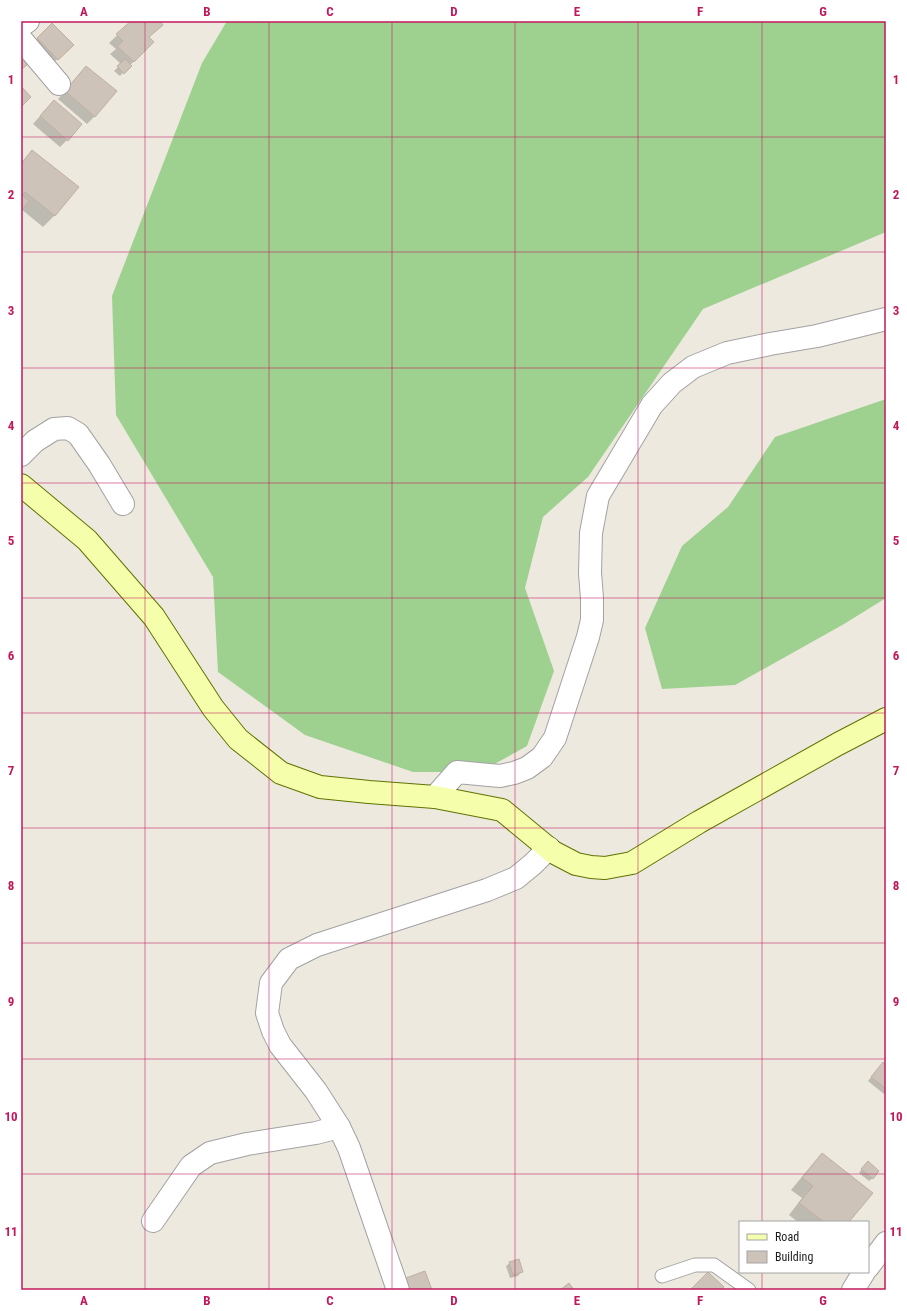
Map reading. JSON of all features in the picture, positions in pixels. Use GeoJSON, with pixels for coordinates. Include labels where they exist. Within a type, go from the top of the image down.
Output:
{"type":"FeatureCollection","features":[{"type":"Feature","properties":{"kind":"street"},"geometry":{"type":"LineString","coordinates":[[21,26],[28,21]]}},
{"type":"Feature","properties":{"kind":"street"},"geometry":{"type":"LineString","coordinates":[[21,39],[59,84]]}},
{"type":"Feature","properties":{"kind":"street"},"geometry":{"type":"LineString","coordinates":[[435,797],[457,772],[500,776],[527,768],[542,757],[555,738],[588,637],[592,620],[590,573],[591,534],[598,496],[652,405],[672,383],[693,368],[727,353],[817,336],[886,319]]}},
{"type":"Feature","properties":{"kind":"street"},"geometry":{"type":"LineString","coordinates":[[21,455],[35,441],[54,429],[68,428],[78,434],[99,464],[123,504]]}},
{"type":"Feature","properties":{"kind":"street"},"geometry":{"type":"LineString","coordinates":[[21,486],[87,540],[154,617],[213,708],[238,739],[281,773],[320,787],[435,797],[502,810],[548,848],[576,864],[605,868],[632,862],[699,822],[838,744],[886,720]]}},
{"type":"Feature","properties":{"kind":"street"},"geometry":{"type":"LineString","coordinates":[[398,1290],[351,1155],[339,1127],[316,1091],[280,1045],[273,1031],[267,1013],[271,983],[289,959],[317,946],[487,890],[516,878],[533,864],[548,848]]}},
{"type":"Feature","properties":{"kind":"street"},"geometry":{"type":"LineString","coordinates":[[153,1221],[191,1166],[210,1153],[248,1144],[316,1133],[339,1127]]}},
{"type":"Feature","properties":{"kind":"street"},"geometry":{"type":"LineString","coordinates":[[869,1266],[886,1243]]}},
{"type":"Feature","properties":{"kind":"street"},"geometry":{"type":"LineString","coordinates":[[853,1290],[863,1273]]}},
{"type":"Feature","properties":{"kind":"lane"},"geometry":{"type":"LineString","coordinates":[[662,1276],[695,1265],[714,1265],[749,1290]]}},
{"type":"Feature","properties":{"kind":"green space"},"geometry":{"type":"Polygon","coordinates":[[[227,21],[886,21],[886,232],[703,309],[588,477],[543,517],[525,588],[554,671],[527,746],[480,772],[413,772],[305,735],[218,672],[213,577],[116,415],[112,296],[202,63],[227,21]]]}},
{"type":"Feature","properties":{"kind":"green space"},"geometry":{"type":"Polygon","coordinates":[[[886,399],[886,598],[844,624],[735,685],[662,689],[645,628],[682,546],[728,507],[775,437],[886,399]]]}},
{"type":"Feature","properties":{"kind":"building"},"geometry":{"type":"Polygon","coordinates":[[[131,21],[160,21],[163,25],[149,37],[154,42],[134,62],[117,46],[123,41],[116,34],[131,21]]]}},
{"type":"Feature","properties":{"kind":"building"},"geometry":{"type":"Polygon","coordinates":[[[52,23],[74,45],[58,60],[37,38],[52,23]]]}},
{"type":"Feature","properties":{"kind":"building"},"geometry":{"type":"Polygon","coordinates":[[[21,55],[28,64],[21,70],[21,55]]]}},
{"type":"Feature","properties":{"kind":"building"},"geometry":{"type":"Polygon","coordinates":[[[125,59],[132,66],[124,74],[117,66],[125,59]]]}},
{"type":"Feature","properties":{"kind":"building"},"geometry":{"type":"Polygon","coordinates":[[[86,66],[117,91],[95,117],[65,91],[86,66]]]}},
{"type":"Feature","properties":{"kind":"building"},"geometry":{"type":"Polygon","coordinates":[[[21,86],[31,97],[21,107],[21,86]]]}},
{"type":"Feature","properties":{"kind":"building"},"geometry":{"type":"Polygon","coordinates":[[[54,100],[82,124],[68,141],[40,116],[54,100]]]}},
{"type":"Feature","properties":{"kind":"building"},"geometry":{"type":"Polygon","coordinates":[[[32,150],[79,187],[55,216],[25,192],[22,195],[29,201],[21,211],[21,164],[32,150]]]}},
{"type":"Feature","properties":{"kind":"building"},"geometry":{"type":"Polygon","coordinates":[[[883,1062],[886,1065],[886,1089],[871,1077],[883,1062]]]}},
{"type":"Feature","properties":{"kind":"building"},"geometry":{"type":"Polygon","coordinates":[[[822,1153],[873,1193],[850,1221],[823,1221],[799,1203],[813,1186],[802,1178],[822,1153]]]}},
{"type":"Feature","properties":{"kind":"building"},"geometry":{"type":"Polygon","coordinates":[[[868,1161],[879,1171],[873,1179],[861,1169],[868,1161]]]}},
{"type":"Feature","properties":{"kind":"building"},"geometry":{"type":"Polygon","coordinates":[[[519,1259],[523,1272],[513,1275],[509,1262],[519,1259]]]}},
{"type":"Feature","properties":{"kind":"building"},"geometry":{"type":"Polygon","coordinates":[[[425,1271],[432,1290],[407,1290],[403,1279],[425,1271]]]}},
{"type":"Feature","properties":{"kind":"building"},"geometry":{"type":"Polygon","coordinates":[[[708,1272],[724,1287],[721,1290],[690,1290],[708,1272]]]}},
{"type":"Feature","properties":{"kind":"building"},"geometry":{"type":"Polygon","coordinates":[[[569,1283],[574,1290],[560,1290],[569,1283]]]}}]}
